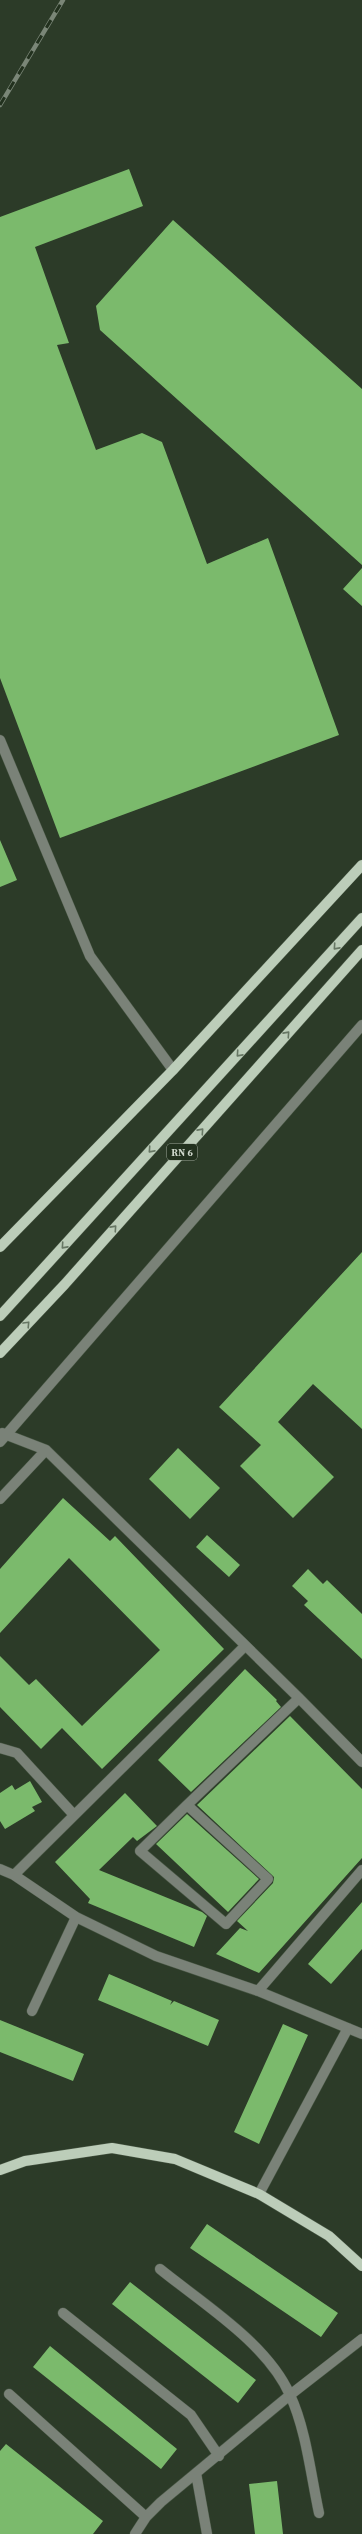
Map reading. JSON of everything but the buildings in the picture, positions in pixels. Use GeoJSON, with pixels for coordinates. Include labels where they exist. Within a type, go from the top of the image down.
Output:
{"type":"FeatureCollection","features":[{"type":"Feature","properties":{"kind":"main road"},"geometry":{"type":"LineString","coordinates":[[0,1247],[173,1070],[362,865]]}},
{"type":"Feature","properties":{"kind":"main road","name":"RN 6"},"geometry":{"type":"LineString","coordinates":[[0,1316],[362,918]]}},
{"type":"Feature","properties":{"kind":"main road","name":"RN 6"},"geometry":{"type":"LineString","coordinates":[[0,1353],[65,1284],[362,950]]}},
{"type":"Feature","properties":{"kind":"main road"},"geometry":{"type":"LineString","coordinates":[[0,2170],[25,2161],[112,2148],[175,2159],[259,2194],[329,2236],[362,2266]]}},
{"type":"Feature","properties":{"kind":"street"},"geometry":{"type":"LineString","coordinates":[[0,740],[90,956],[173,1070]]}},
{"type":"Feature","properties":{"kind":"street"},"geometry":{"type":"LineString","coordinates":[[362,1025],[2,1436],[46,1450],[299,1698],[362,1762]]}},
{"type":"Feature","properties":{"kind":"street"},"geometry":{"type":"LineString","coordinates":[[0,1499],[46,1450]]}},
{"type":"Feature","properties":{"kind":"street"},"geometry":{"type":"LineString","coordinates":[[14,1875],[245,1646]]}},
{"type":"Feature","properties":{"kind":"street"},"geometry":{"type":"LineString","coordinates":[[187,1805],[268,1880],[226,1924],[140,1851],[187,1805],[299,1698]]}},
{"type":"Feature","properties":{"kind":"street"},"geometry":{"type":"LineString","coordinates":[[0,1748],[17,1753],[74,1815]]}},
{"type":"Feature","properties":{"kind":"street"},"geometry":{"type":"LineString","coordinates":[[0,1870],[14,1875],[76,1917],[156,1956],[258,1991],[362,2034]]}},
{"type":"Feature","properties":{"kind":"street"},"geometry":{"type":"LineString","coordinates":[[258,1991],[362,1870]]}},
{"type":"Feature","properties":{"kind":"street"},"geometry":{"type":"LineString","coordinates":[[32,2011],[76,1917]]}},
{"type":"Feature","properties":{"kind":"street"},"geometry":{"type":"LineString","coordinates":[[259,2194],[348,2028]]}},
{"type":"Feature","properties":{"kind":"street"},"geometry":{"type":"LineString","coordinates":[[160,2269],[262,2352],[273,2365],[290,2395],[297,2412],[319,2513]]}},
{"type":"Feature","properties":{"kind":"street"},"geometry":{"type":"LineString","coordinates":[[63,2313],[191,2415],[219,2456]]}},
{"type":"Feature","properties":{"kind":"street"},"geometry":{"type":"LineString","coordinates":[[135,2534],[146,2517],[196,2473],[219,2456],[290,2395],[362,2339]]}},
{"type":"Feature","properties":{"kind":"street"},"geometry":{"type":"LineString","coordinates":[[9,2394],[146,2517]]}},
{"type":"Feature","properties":{"kind":"street"},"geometry":{"type":"LineString","coordinates":[[196,2473],[207,2534]]}},
{"type":"Feature","properties":{"kind":"railway"},"geometry":{"type":"LineString","coordinates":[[0,105],[63,0]]}}]}
